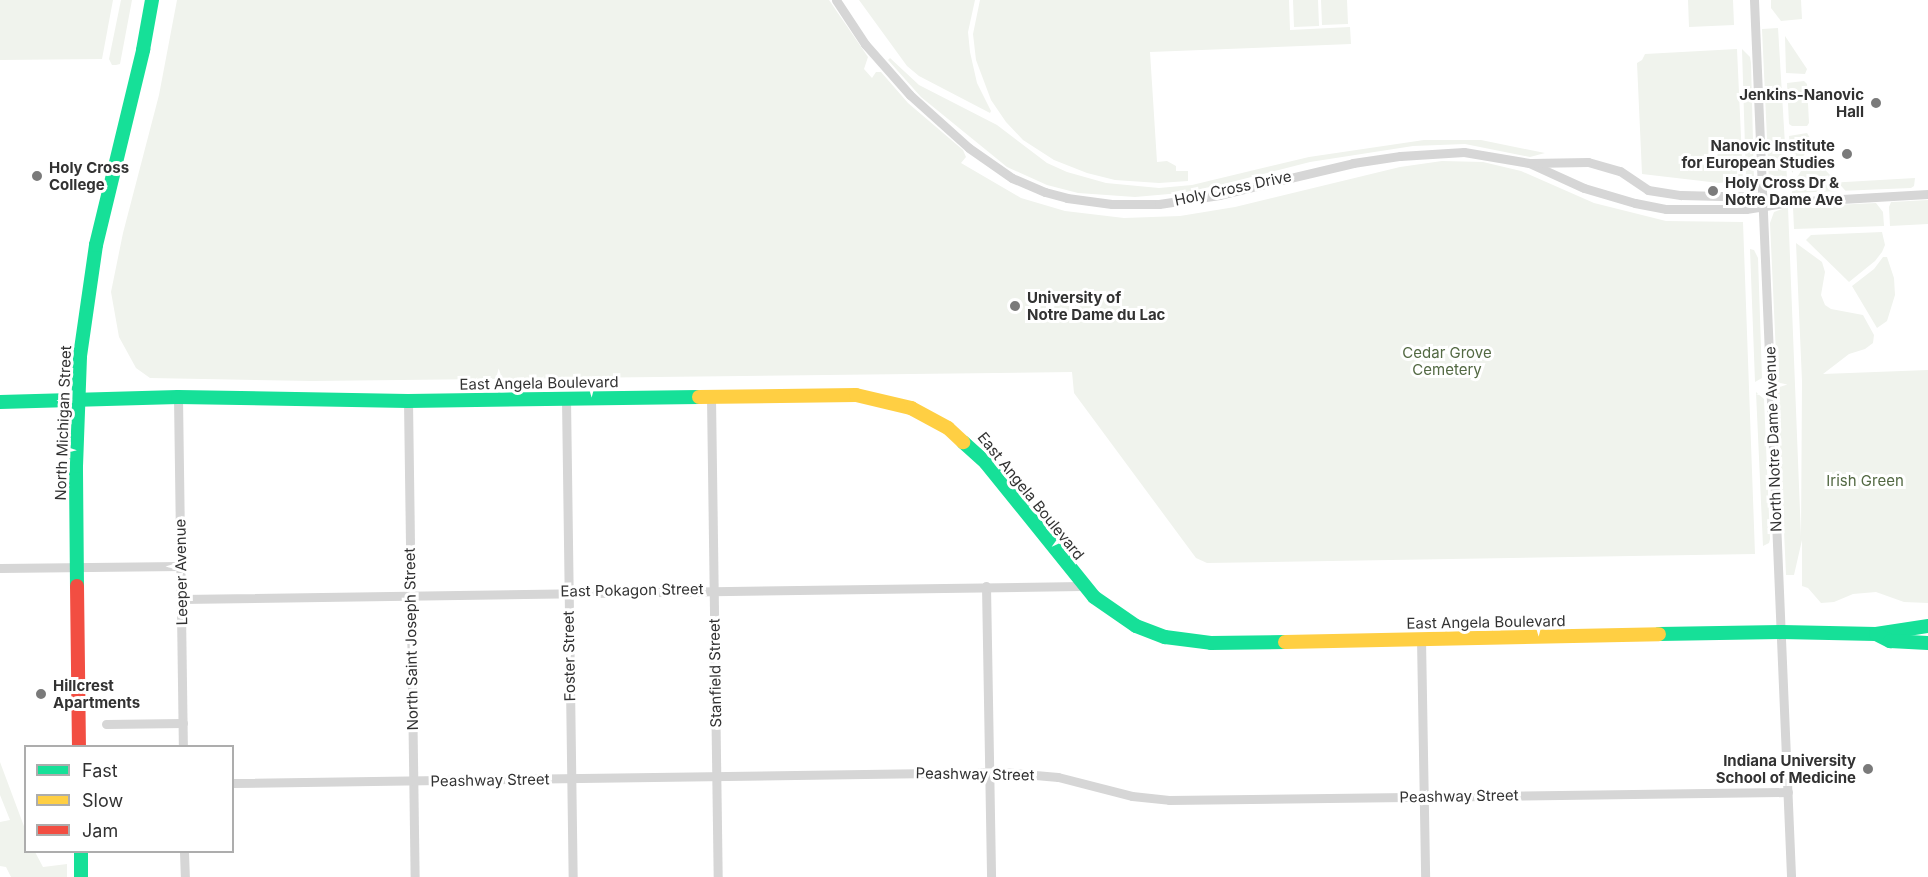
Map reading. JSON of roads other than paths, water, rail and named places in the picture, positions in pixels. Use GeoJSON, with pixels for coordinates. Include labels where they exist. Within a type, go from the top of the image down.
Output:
{"type":"FeatureCollection","features":[{"type":"Feature","properties":{"kind":"main road","name":"North Michigan Street"},"geometry":{"type":"LineString","coordinates":[[79,745],[77,399],[89,281],[143,50],[152,0]]}},
{"type":"Feature","properties":{"kind":"main road","name":"East Angela Boulevard"},"geometry":{"type":"LineString","coordinates":[[0,402],[178,397],[408,401],[856,395],[891,402],[930,417],[973,448],[1082,586],[1104,606],[1136,626],[1188,642],[1782,632],[1876,634],[1928,626]]}},
{"type":"Feature","properties":{"kind":"main road","name":"East Angela Boulevard"},"geometry":{"type":"LineString","coordinates":[[1876,634],[1890,641],[1928,642]]}},
{"type":"Feature","properties":{"kind":"main road"},"geometry":{"type":"LineString","coordinates":[[81,853],[81,877]]}},
{"type":"Feature","properties":{"kind":"street","name":"Holy Cross Drive"},"geometry":{"type":"LineString","coordinates":[[836,0],[865,44],[910,95],[969,148],[1012,178],[1045,192],[1067,198],[1139,204],[1197,199],[1318,170],[1426,153],[1480,153],[1529,163],[1577,184],[1635,203],[1666,209],[1763,208],[1790,202],[1928,194]]}},
{"type":"Feature","properties":{"kind":"street","name":"North Notre Dame Avenue"},"geometry":{"type":"LineString","coordinates":[[1754,0],[1791,877]]}},
{"type":"Feature","properties":{"kind":"street"},"geometry":{"type":"LineString","coordinates":[[1575,162],[1574,174],[1577,184]]}},
{"type":"Feature","properties":{"kind":"street","name":"Holy Cross Drive"},"geometry":{"type":"LineString","coordinates":[[1529,163],[1588,162],[1620,171],[1648,190],[1701,197],[1763,198],[1790,202]]}},
{"type":"Feature","properties":{"kind":"street","name":"Leeper Avenue"},"geometry":{"type":"LineString","coordinates":[[178,397],[183,745]]}},
{"type":"Feature","properties":{"kind":"street","name":"Stanfield Street"},"geometry":{"type":"LineString","coordinates":[[711,397],[718,877]]}},
{"type":"Feature","properties":{"kind":"street","name":"Foster Street"},"geometry":{"type":"LineString","coordinates":[[566,399],[573,877]]}},
{"type":"Feature","properties":{"kind":"street","name":"North Saint Joseph Street"},"geometry":{"type":"LineString","coordinates":[[408,401],[415,877]]}},
{"type":"Feature","properties":{"kind":"street"},"geometry":{"type":"LineString","coordinates":[[0,568],[181,566]]}},
{"type":"Feature","properties":{"kind":"street"},"geometry":{"type":"LineString","coordinates":[[986,586],[991,877]]}},
{"type":"Feature","properties":{"kind":"street","name":"East Pokagon Street"},"geometry":{"type":"LineString","coordinates":[[181,598],[714,589],[1082,586]]}},
{"type":"Feature","properties":{"kind":"street"},"geometry":{"type":"LineString","coordinates":[[1421,639],[1425,877]]}},
{"type":"Feature","properties":{"kind":"street"},"geometry":{"type":"LineString","coordinates":[[106,724],[183,723]]}},
{"type":"Feature","properties":{"kind":"street","name":"Peashway Street"},"geometry":{"type":"LineString","coordinates":[[234,783],[990,772],[1058,777],[1132,796],[1169,800],[1788,792]]}},
{"type":"Feature","properties":{"kind":"street"},"geometry":{"type":"LineString","coordinates":[[184,853],[185,877]]}},
{"type":"Feature","properties":{"kind":"place","name":"Jenkins-Nanovic Hall"},"geometry":{"type":"Point","coordinates":[1876,103]}},
{"type":"Feature","properties":{"kind":"place","name":"Nanovic Institute for European Studies"},"geometry":{"type":"Point","coordinates":[1847,154]}},
{"type":"Feature","properties":{"kind":"place","name":"Holy Cross College"},"geometry":{"type":"Point","coordinates":[37,176]}},
{"type":"Feature","properties":{"kind":"place","name":"Holy Cross Dr & Notre Dame Ave"},"geometry":{"type":"Point","coordinates":[1713,191]}},
{"type":"Feature","properties":{"kind":"place","name":"University of Notre Dame du Lac"},"geometry":{"type":"Point","coordinates":[1015,306]}},
{"type":"Feature","properties":{"kind":"place","name":"Hillcrest Apartments"},"geometry":{"type":"Point","coordinates":[41,694]}},
{"type":"Feature","properties":{"kind":"place","name":"Indiana University School of Medicine"},"geometry":{"type":"Point","coordinates":[1868,769]}},
{"type":"Feature","properties":{"kind":"park label","name":"Cedar Grove Cemetery"},"geometry":{"type":"Point","coordinates":[1447,360]}},
{"type":"Feature","properties":{"kind":"park label","name":"Irish Green"},"geometry":{"type":"Point","coordinates":[1865,481]}}]}
